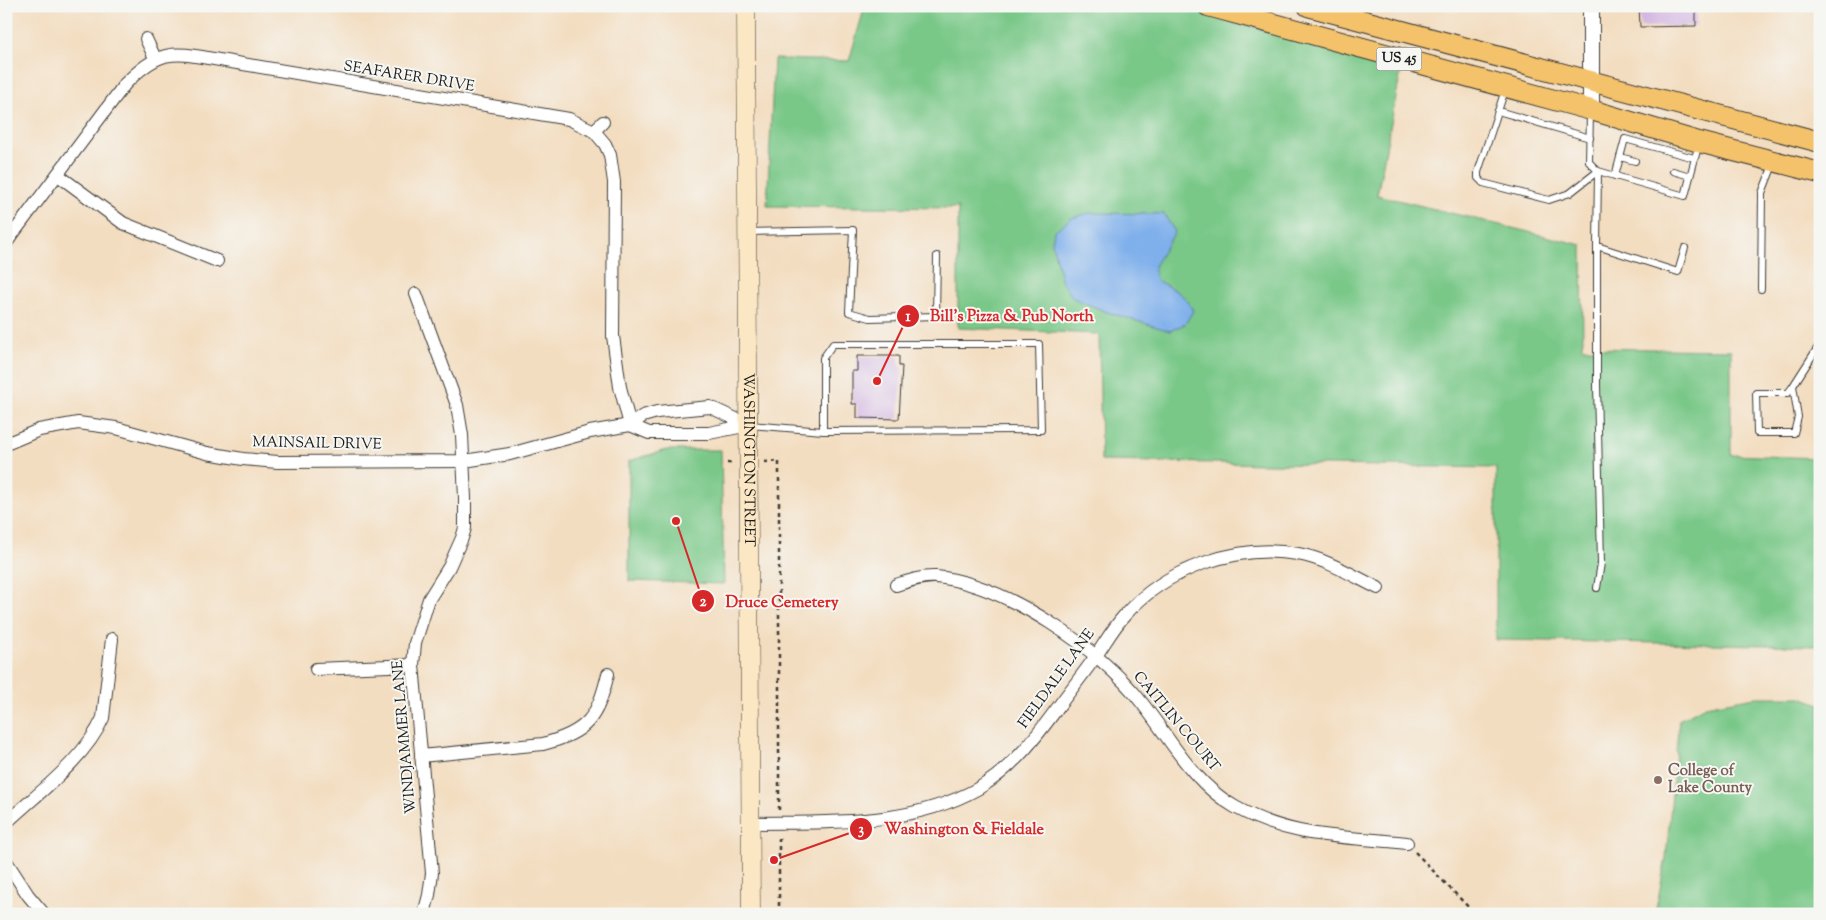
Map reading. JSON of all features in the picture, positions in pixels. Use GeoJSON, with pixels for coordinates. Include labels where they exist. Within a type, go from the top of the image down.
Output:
{"type":"FeatureCollection","features":[{"type":"Feature","properties":{"kind":"main road","name":"WASHINGTON STREET"},"geometry":{"type":"LineString","coordinates":[[746,6],[751,914]]}},
{"type":"Feature","properties":{"kind":"main road","name":"US 45"},"geometry":{"type":"LineString","coordinates":[[1208,6],[1590,110],[1697,150],[1775,160],[1820,172]]}},
{"type":"Feature","properties":{"kind":"main road","name":"US 45"},"geometry":{"type":"LineString","coordinates":[[1308,6],[1820,142]]}},
{"type":"Feature","properties":{"kind":"street"},"geometry":{"type":"LineString","coordinates":[[1590,6],[1590,110]]}},
{"type":"Feature","properties":{"kind":"street"},"geometry":{"type":"LineString","coordinates":[[6,243],[125,84],[155,58],[146,39]]}},
{"type":"Feature","properties":{"kind":"street","name":"SEAFARER DRIVE"},"geometry":{"type":"LineString","coordinates":[[155,58],[175,53],[569,119],[599,127],[610,155],[614,182],[613,336],[617,374],[630,425]]}},
{"type":"Feature","properties":{"kind":"street"},"geometry":{"type":"LineString","coordinates":[[58,175],[123,222],[217,261]]}},
{"type":"Feature","properties":{"kind":"street","name":"WINDJAMMER LANE"},"geometry":{"type":"LineString","coordinates":[[416,294],[448,376],[459,417],[464,461],[465,528],[449,567],[429,599],[415,643],[413,665],[432,873],[424,914]]}},
{"type":"Feature","properties":{"kind":"street","name":"MAINSAIL DRIVE"},"geometry":{"type":"LineString","coordinates":[[6,444],[39,430],[78,423],[116,428],[207,453],[243,459],[278,462],[464,461],[510,454],[590,432],[630,425],[643,416],[658,412],[710,407],[749,425]]}},
{"type":"Feature","properties":{"kind":"street","name":"MAINSAIL DRIVE"},"geometry":{"type":"LineString","coordinates":[[630,425],[649,433],[709,432],[749,425]]}},
{"type":"Feature","properties":{"kind":"street","name":"FIELDALE LANE"},"geometry":{"type":"LineString","coordinates":[[751,823],[896,818],[943,804],[980,788],[1021,754],[1037,736],[1123,617],[1141,598],[1161,584],[1219,558],[1242,553],[1299,554],[1328,563],[1378,588]]}},
{"type":"Feature","properties":{"kind":"street","name":"CAITLIN COURT"},"geometry":{"type":"LineString","coordinates":[[896,585],[920,578],[936,578],[966,584],[1004,598],[1041,616],[1096,656],[1142,702],[1174,749],[1192,770],[1233,806],[1291,831],[1320,836],[1407,843]]}},
{"type":"Feature","properties":{"kind":"street"},"geometry":{"type":"LineString","coordinates":[[6,823],[79,754],[98,730],[103,718],[112,639]]}},
{"type":"Feature","properties":{"kind":"street"},"geometry":{"type":"LineString","coordinates":[[316,669],[413,665]]}},
{"type":"Feature","properties":{"kind":"street"},"geometry":{"type":"LineString","coordinates":[[421,756],[543,744],[563,739],[577,732],[589,721],[601,701],[608,674]]}},
{"type":"Feature","properties":{"kind":"street"},"geometry":{"type":"LineString","coordinates":[[6,860],[28,895],[44,914]]}},
{"type":"Feature","properties":{"kind":"lane"},"geometry":{"type":"LineString","coordinates":[[1505,88],[1478,172],[1480,181],[1543,200],[1563,196],[1598,171]]}},
{"type":"Feature","properties":{"kind":"lane"},"geometry":{"type":"LineString","coordinates":[[1590,110],[1589,162],[1598,171],[1615,176],[1685,196],[1697,150],[1625,139],[1615,176]]}},
{"type":"Feature","properties":{"kind":"lane"},"geometry":{"type":"LineString","coordinates":[[1498,111],[1590,138]]}},
{"type":"Feature","properties":{"kind":"lane"},"geometry":{"type":"LineString","coordinates":[[1620,157],[1635,161]]}},
{"type":"Feature","properties":{"kind":"lane"},"geometry":{"type":"LineString","coordinates":[[1761,289],[1762,193],[1775,160]]}},
{"type":"Feature","properties":{"kind":"lane"},"geometry":{"type":"LineString","coordinates":[[1597,588],[1601,563],[1596,386],[1598,171]]}},
{"type":"Feature","properties":{"kind":"lane"},"geometry":{"type":"LineString","coordinates":[[1673,171],[1690,176]]}},
{"type":"Feature","properties":{"kind":"lane"},"geometry":{"type":"LineString","coordinates":[[747,232],[853,230],[849,312],[870,318],[936,316],[937,256]]}},
{"type":"Feature","properties":{"kind":"lane"},"geometry":{"type":"LineString","coordinates":[[1597,246],[1678,272],[1685,248]]}},
{"type":"Feature","properties":{"kind":"lane"},"geometry":{"type":"LineString","coordinates":[[749,425],[823,431],[1041,430],[1039,344],[833,344],[823,358],[823,431]]}},
{"type":"Feature","properties":{"kind":"lane"},"geometry":{"type":"LineString","coordinates":[[1793,386],[1798,417],[1794,433],[1757,433],[1756,393],[1788,392],[1820,344]]}},
{"type":"Feature","properties":{"kind":"path"},"geometry":{"type":"LineString","coordinates":[[772,461],[779,461],[779,914]]}},
{"type":"Feature","properties":{"kind":"path"},"geometry":{"type":"LineString","coordinates":[[1407,843],[1475,914]]}},
{"type":"Feature","properties":{"kind":"green space"},"geometry":{"type":"Polygon","coordinates":[[[865,6],[1177,6],[1402,66],[1377,195],[1582,245],[1583,348],[1731,350],[1731,455],[1820,458],[1820,646],[1496,640],[1496,468],[1101,461],[1099,334],[958,328],[958,208],[767,206],[774,59],[849,61],[865,6]]]}},
{"type":"Feature","properties":{"kind":"green space"},"geometry":{"type":"Polygon","coordinates":[[[666,450],[721,450],[724,584],[629,581],[629,461],[666,450]]]}},
{"type":"Feature","properties":{"kind":"green space"},"geometry":{"type":"Polygon","coordinates":[[[1755,697],[1801,697],[1820,704],[1820,914],[1655,914],[1666,858],[1679,720],[1705,706],[1755,697]]]}},
{"type":"Feature","properties":{"kind":"water"},"geometry":{"type":"Polygon","coordinates":[[[1089,213],[1164,214],[1175,232],[1154,266],[1156,280],[1178,292],[1187,300],[1193,311],[1185,324],[1170,331],[1107,312],[1073,298],[1062,282],[1052,243],[1054,231],[1072,218],[1089,213]]]}},
{"type":"Feature","properties":{"kind":"building"},"geometry":{"type":"Polygon","coordinates":[[[1639,6],[1696,6],[1696,26],[1640,27],[1639,6]]]}},
{"type":"Feature","properties":{"kind":"building"},"geometry":{"type":"Polygon","coordinates":[[[857,356],[899,356],[899,366],[902,366],[899,419],[857,418],[857,404],[852,404],[852,371],[857,371],[857,356]]]}},
{"type":"Feature","properties":{"kind":"place","name":"Bill's Pizza & Pub North"},"geometry":{"type":"Point","coordinates":[877,381]}},
{"type":"Feature","properties":{"kind":"place","name":"Druce Cemetery"},"geometry":{"type":"Point","coordinates":[676,521]}},
{"type":"Feature","properties":{"kind":"place","name":"College of Lake County"},"geometry":{"type":"Point","coordinates":[1658,780]}},
{"type":"Feature","properties":{"kind":"place","name":"Washington & Fieldale"},"geometry":{"type":"Point","coordinates":[774,860]}}]}
